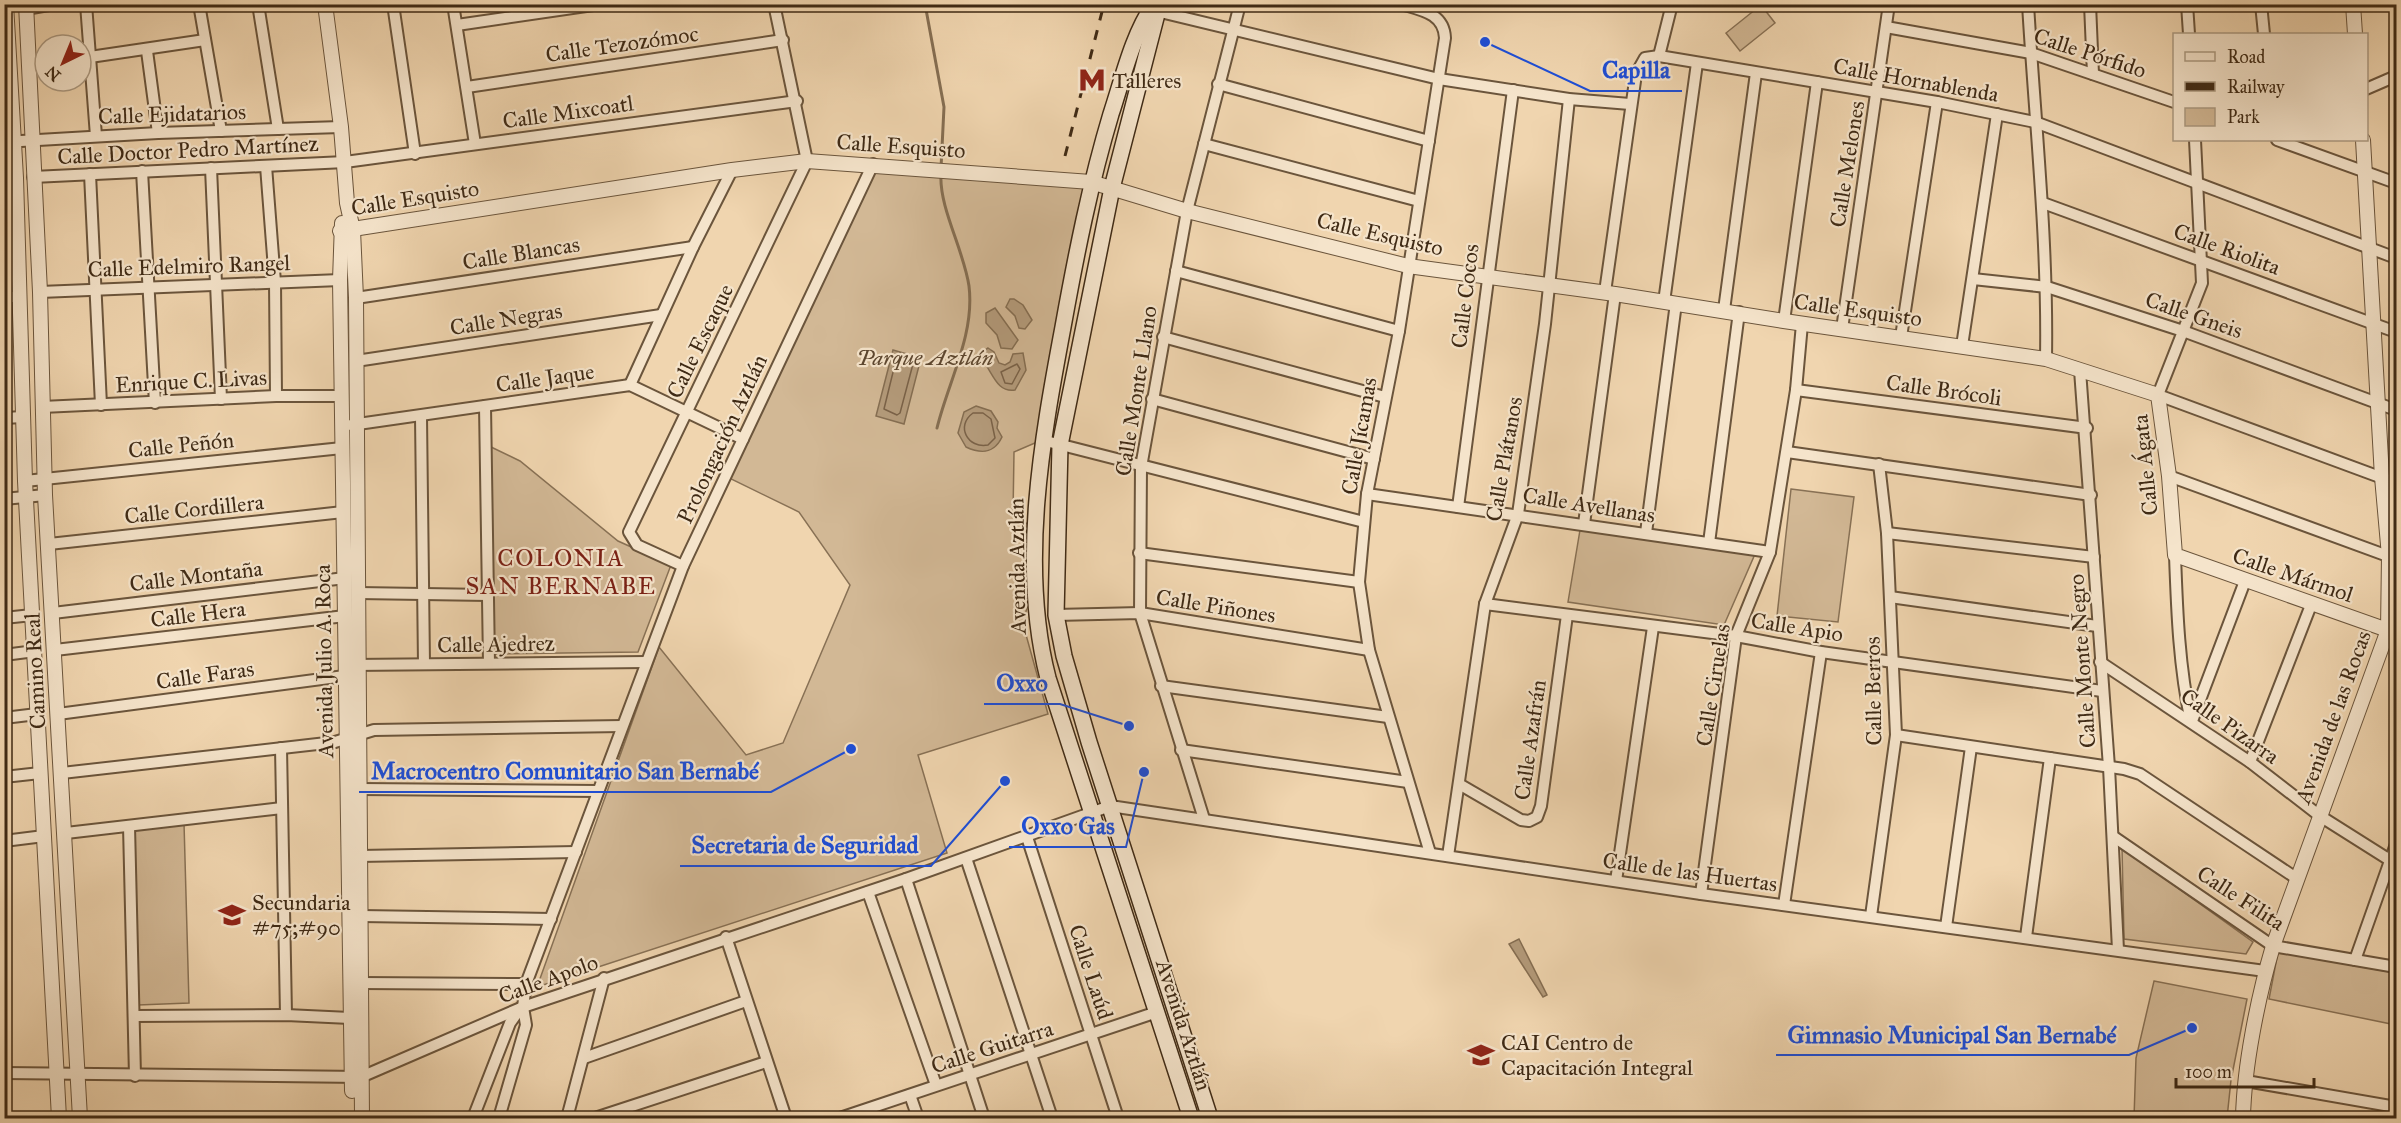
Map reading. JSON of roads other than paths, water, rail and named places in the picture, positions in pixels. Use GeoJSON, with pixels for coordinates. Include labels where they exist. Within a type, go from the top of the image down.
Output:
{"type":"FeatureCollection","features":[{"type":"Feature","properties":{"kind":"main road","name":"Avenida Aztlán"},"geometry":{"type":"LineString","coordinates":[[1155,8],[1125,72],[1102,185],[1042,440],[1036,570],[1038,629],[1048,678],[1089,812],[1191,1119]]}},
{"type":"Feature","properties":{"kind":"main road","name":"Avenida Aztlán"},"geometry":{"type":"LineString","coordinates":[[1155,8],[1102,185],[1060,445],[1056,615],[1064,656],[1089,742],[1210,1119]]}},
{"type":"Feature","properties":{"kind":"main road"},"geometry":{"type":"LineString","coordinates":[[1070,746],[1089,742]]}},
{"type":"Feature","properties":{"kind":"street"},"geometry":{"type":"LineString","coordinates":[[26,7],[54,4]]}},
{"type":"Feature","properties":{"kind":"street"},"geometry":{"type":"LineString","coordinates":[[86,4],[88,33]]}},
{"type":"Feature","properties":{"kind":"street"},"geometry":{"type":"LineString","coordinates":[[199,4],[221,131]]}},
{"type":"Feature","properties":{"kind":"street"},"geometry":{"type":"LineString","coordinates":[[258,4],[278,129]]}},
{"type":"Feature","properties":{"kind":"street","name":"Avenida Julio A. Roca"},"geometry":{"type":"LineString","coordinates":[[325,4],[345,162],[347,230],[356,298],[358,593],[352,670],[350,1018],[362,1119]]}},
{"type":"Feature","properties":{"kind":"street"},"geometry":{"type":"LineString","coordinates":[[393,4],[415,154]]}},
{"type":"Feature","properties":{"kind":"street"},"geometry":{"type":"LineString","coordinates":[[453,4],[476,144]]}},
{"type":"Feature","properties":{"kind":"street"},"geometry":{"type":"LineString","coordinates":[[457,25],[600,4]]}},
{"type":"Feature","properties":{"kind":"street"},"geometry":{"type":"LineString","coordinates":[[774,4],[807,161]]}},
{"type":"Feature","properties":{"kind":"street","name":"Calle Monte Llano"},"geometry":{"type":"LineString","coordinates":[[1204,819],[1140,613],[1141,467],[1187,211],[1240,4]]}},
{"type":"Feature","properties":{"kind":"street","name":"Calle Jícamas"},"geometry":{"type":"LineString","coordinates":[[1401,4],[1429,13],[1440,20],[1443,25],[1444,38],[1399,331],[1368,494],[1359,582],[1369,650],[1430,854]]}},
{"type":"Feature","properties":{"kind":"street"},"geometry":{"type":"LineString","coordinates":[[1584,524],[1635,74],[1641,62],[1659,56],[1672,4]]}},
{"type":"Feature","properties":{"kind":"street","name":"Calle Melones"},"geometry":{"type":"LineString","coordinates":[[1842,328],[1889,4]]}},
{"type":"Feature","properties":{"kind":"street"},"geometry":{"type":"LineString","coordinates":[[2028,4],[2035,122],[2043,203],[2047,287],[2046,359]]}},
{"type":"Feature","properties":{"kind":"street"},"geometry":{"type":"LineString","coordinates":[[2090,4],[2093,74]]}},
{"type":"Feature","properties":{"kind":"street"},"geometry":{"type":"LineString","coordinates":[[2187,4],[2189,33]]}},
{"type":"Feature","properties":{"kind":"street"},"geometry":{"type":"LineString","coordinates":[[2261,4],[2264,33]]}},
{"type":"Feature","properties":{"kind":"street"},"geometry":{"type":"LineString","coordinates":[[2353,4],[2355,33]]}},
{"type":"Feature","properties":{"kind":"street","name":"Camino Real"},"geometry":{"type":"LineString","coordinates":[[26,7],[40,292],[45,495],[66,833],[80,1119]]}},
{"type":"Feature","properties":{"kind":"street"},"geometry":{"type":"LineString","coordinates":[[1155,8],[1439,79],[1569,99],[1630,104]]}},
{"type":"Feature","properties":{"kind":"street","name":"Camino Real"},"geometry":{"type":"LineString","coordinates":[[6,10],[11,297],[23,417],[59,1119]]}},
{"type":"Feature","properties":{"kind":"street","name":"Calle Pórfido"},"geometry":{"type":"LineString","coordinates":[[1886,27],[2031,53],[2173,101]]}},
{"type":"Feature","properties":{"kind":"street"},"geometry":{"type":"LineString","coordinates":[[93,57],[147,51],[206,40]]}},
{"type":"Feature","properties":{"kind":"street","name":"Calle Tezozómoc"},"geometry":{"type":"LineString","coordinates":[[467,87],[783,40]]}},
{"type":"Feature","properties":{"kind":"street"},"geometry":{"type":"LineString","coordinates":[[147,51],[158,133]]}},
{"type":"Feature","properties":{"kind":"street","name":"Calle Hornablenda"},"geometry":{"type":"LineString","coordinates":[[1659,56],[1878,91],[2035,122],[2397,258]]}},
{"type":"Feature","properties":{"kind":"street"},"geometry":{"type":"LineString","coordinates":[[1646,533],[1697,63]]}},
{"type":"Feature","properties":{"kind":"street"},"geometry":{"type":"LineString","coordinates":[[1724,310],[1756,73]]}},
{"type":"Feature","properties":{"kind":"street"},"geometry":{"type":"LineString","coordinates":[[2368,89],[2397,76]]}},
{"type":"Feature","properties":{"kind":"street"},"geometry":{"type":"LineString","coordinates":[[1784,321],[1817,82]]}},
{"type":"Feature","properties":{"kind":"street"},"geometry":{"type":"LineString","coordinates":[[1218,84],[1429,141]]}},
{"type":"Feature","properties":{"kind":"street","name":"Calle Cocos"},"geometry":{"type":"LineString","coordinates":[[1458,507],[1513,90]]}},
{"type":"Feature","properties":{"kind":"street"},"geometry":{"type":"LineString","coordinates":[[93,93],[96,136]]}},
{"type":"Feature","properties":{"kind":"street","name":"Calle Plátanos"},"geometry":{"type":"LineString","coordinates":[[1448,856],[1485,604],[1518,514],[1549,285],[1569,99]]}},
{"type":"Feature","properties":{"kind":"street","name":"Calle Mixcoatl"},"geometry":{"type":"LineString","coordinates":[[345,162],[796,101]]}},
{"type":"Feature","properties":{"kind":"street"},"geometry":{"type":"LineString","coordinates":[[1901,337],[1937,102]]}},
{"type":"Feature","properties":{"kind":"street"},"geometry":{"type":"LineString","coordinates":[[1962,346],[1997,114]]}},
{"type":"Feature","properties":{"kind":"street","name":"Calle Ejidatarios"},"geometry":{"type":"LineString","coordinates":[[9,142],[158,133],[341,127]]}},
{"type":"Feature","properties":{"kind":"street","name":"Calle Ágata"},"geometry":{"type":"LineString","coordinates":[[2191,722],[2184,689],[2177,630],[2175,555],[2169,476],[2158,395],[2202,283],[2203,261],[2195,141]]}},
{"type":"Feature","properties":{"kind":"street"},"geometry":{"type":"LineString","coordinates":[[2280,141],[2397,183]]}},
{"type":"Feature","properties":{"kind":"street","name":"Avenida de las Rocas"},"geometry":{"type":"LineString","coordinates":[[2243,1119],[2246,1081],[2265,971],[2296,878],[2392,632],[2393,558],[2382,477],[2363,141]]}},
{"type":"Feature","properties":{"kind":"street"},"geometry":{"type":"LineString","coordinates":[[1204,144],[1419,201]]}},
{"type":"Feature","properties":{"kind":"street","name":"Calle Esquisto"},"geometry":{"type":"LineString","coordinates":[[347,230],[732,170],[807,161],[873,164],[1102,185],[1187,211],[1408,266],[1610,293],[1739,312],[1802,324],[2046,359],[2158,395],[2397,483]]}},
{"type":"Feature","properties":{"kind":"street","name":"Calle Escaque"},"geometry":{"type":"LineString","coordinates":[[683,566],[643,549],[630,537],[634,517],[807,161]]}},
{"type":"Feature","properties":{"kind":"street","name":"Calle Doctor Pedro Martínez"},"geometry":{"type":"LineString","coordinates":[[33,177],[345,162]]}},
{"type":"Feature","properties":{"kind":"street","name":"Prolongación Aztlán"},"geometry":{"type":"LineString","coordinates":[[499,1119],[526,1025],[522,1007],[526,984],[683,566],[873,164]]}},
{"type":"Feature","properties":{"kind":"street"},"geometry":{"type":"LineString","coordinates":[[266,166],[274,282],[276,396]]}},
{"type":"Feature","properties":{"kind":"street"},"geometry":{"type":"LineString","coordinates":[[211,168],[221,399]]}},
{"type":"Feature","properties":{"kind":"street"},"geometry":{"type":"LineString","coordinates":[[732,170],[693,247],[630,385],[743,438]]}},
{"type":"Feature","properties":{"kind":"street"},"geometry":{"type":"LineString","coordinates":[[142,171],[155,403]]}},
{"type":"Feature","properties":{"kind":"street"},"geometry":{"type":"LineString","coordinates":[[90,174],[101,405]]}},
{"type":"Feature","properties":{"kind":"street","name":"Calle Riolita"},"geometry":{"type":"LineString","coordinates":[[2043,203],[2397,332]]}},
{"type":"Feature","properties":{"kind":"street","name":"Avenida Julio A. Roca"},"geometry":{"type":"LineString","coordinates":[[347,230],[340,280],[341,396],[345,616],[352,670]]}},
{"type":"Feature","properties":{"kind":"street","name":"Calle Blancas"},"geometry":{"type":"LineString","coordinates":[[356,298],[693,247]]}},
{"type":"Feature","properties":{"kind":"street"},"geometry":{"type":"LineString","coordinates":[[1176,271],[1399,331]]}},
{"type":"Feature","properties":{"kind":"street","name":"Calle Gneis"},"geometry":{"type":"LineString","coordinates":[[1973,279],[2047,287],[2183,331],[2397,410]]}},
{"type":"Feature","properties":{"kind":"street","name":"Calle Edelmiro Rangel"},"geometry":{"type":"LineString","coordinates":[[40,292],[340,280]]}},
{"type":"Feature","properties":{"kind":"street"},"geometry":{"type":"LineString","coordinates":[[1709,543],[1739,312]]}},
{"type":"Feature","properties":{"kind":"street","name":"Calle Negras"},"geometry":{"type":"LineString","coordinates":[[356,361],[661,315]]}},
{"type":"Feature","properties":{"kind":"street","name":"Calle Ciruelas"},"geometry":{"type":"LineString","coordinates":[[1701,894],[1736,636],[1770,552],[1796,390],[1802,324]]}},
{"type":"Feature","properties":{"kind":"street"},"geometry":{"type":"LineString","coordinates":[[1163,337],[1385,397]]}},
{"type":"Feature","properties":{"kind":"street","name":"Calle Monte Negro"},"geometry":{"type":"LineString","coordinates":[[2080,370],[2091,495],[2097,626],[2114,837],[2118,950]]}},
{"type":"Feature","properties":{"kind":"street","name":"Calle Jaque"},"geometry":{"type":"LineString","coordinates":[[342,426],[421,417],[630,385]]}},
{"type":"Feature","properties":{"kind":"street","name":"Calle Brócoli"},"geometry":{"type":"LineString","coordinates":[[1796,390],[2086,428]]}},
{"type":"Feature","properties":{"kind":"street","name":"Enrique C. Livas"},"geometry":{"type":"LineString","coordinates":[[42,407],[276,396],[341,396]]}},
{"type":"Feature","properties":{"kind":"street"},"geometry":{"type":"LineString","coordinates":[[1152,399],[1374,459]]}},
{"type":"Feature","properties":{"kind":"street"},"geometry":{"type":"LineString","coordinates":[[485,406],[489,663]]}},
{"type":"Feature","properties":{"kind":"street"},"geometry":{"type":"LineString","coordinates":[[4,418],[23,417]]}},
{"type":"Feature","properties":{"kind":"street"},"geometry":{"type":"LineString","coordinates":[[421,417],[424,664]]}},
{"type":"Feature","properties":{"kind":"street"},"geometry":{"type":"LineString","coordinates":[[1042,440],[1364,522]]}},
{"type":"Feature","properties":{"kind":"street","name":"Calle Peñón"},"geometry":{"type":"LineString","coordinates":[[25,481],[342,448]]}},
{"type":"Feature","properties":{"kind":"street"},"geometry":{"type":"LineString","coordinates":[[1787,452],[2091,495]]}},
{"type":"Feature","properties":{"kind":"street","name":"Calle Berros"},"geometry":{"type":"LineString","coordinates":[[1871,916],[1896,735],[1887,533],[1879,464]]}},
{"type":"Feature","properties":{"kind":"street"},"geometry":{"type":"LineString","coordinates":[[2169,476],[2393,558]]}},
{"type":"Feature","properties":{"kind":"street","name":"Calle Avellanas"},"geometry":{"type":"LineString","coordinates":[[1368,494],[1770,552]]}},
{"type":"Feature","properties":{"kind":"street"},"geometry":{"type":"LineString","coordinates":[[4,499],[45,495]]}},
{"type":"Feature","properties":{"kind":"street","name":"Calle Cordillera"},"geometry":{"type":"LineString","coordinates":[[49,544],[343,512]]}},
{"type":"Feature","properties":{"kind":"street"},"geometry":{"type":"LineString","coordinates":[[1887,533],[2094,557]]}},
{"type":"Feature","properties":{"kind":"street"},"geometry":{"type":"LineString","coordinates":[[1139,554],[1359,582]]}},
{"type":"Feature","properties":{"kind":"street","name":"Calle Mármol"},"geometry":{"type":"LineString","coordinates":[[2175,555],[2392,632]]}},
{"type":"Feature","properties":{"kind":"street","name":"Calle Montaña"},"geometry":{"type":"LineString","coordinates":[[53,613],[345,578]]}},
{"type":"Feature","properties":{"kind":"street"},"geometry":{"type":"LineString","coordinates":[[2191,722],[2246,581]]}},
{"type":"Feature","properties":{"kind":"street"},"geometry":{"type":"LineString","coordinates":[[358,593],[488,594]]}},
{"type":"Feature","properties":{"kind":"street"},"geometry":{"type":"LineString","coordinates":[[1890,597],[2097,626]]}},
{"type":"Feature","properties":{"kind":"street","name":"Calle Apio"},"geometry":{"type":"LineString","coordinates":[[1485,604],[1736,636],[1821,651],[2102,691]]}},
{"type":"Feature","properties":{"kind":"street"},"geometry":{"type":"LineString","coordinates":[[2250,762],[2311,605]]}},
{"type":"Feature","properties":{"kind":"street","name":"Calle Piñones"},"geometry":{"type":"LineString","coordinates":[[1056,615],[1140,613],[1369,650]]}},
{"type":"Feature","properties":{"kind":"street"},"geometry":{"type":"LineString","coordinates":[[4,618],[32,615]]}},
{"type":"Feature","properties":{"kind":"street","name":"Calle Azafrán"},"geometry":{"type":"LineString","coordinates":[[1459,784],[1521,820],[1529,821],[1537,818],[1541,806],[1567,615]]}},
{"type":"Feature","properties":{"kind":"street","name":"Calle Hera"},"geometry":{"type":"LineString","coordinates":[[55,650],[345,616]]}},
{"type":"Feature","properties":{"kind":"street"},"geometry":{"type":"LineString","coordinates":[[1616,880],[1653,627]]}},
{"type":"Feature","properties":{"kind":"street"},"geometry":{"type":"LineString","coordinates":[[4,655],[35,651]]}},
{"type":"Feature","properties":{"kind":"street"},"geometry":{"type":"LineString","coordinates":[[1784,905],[1821,651]]}},
{"type":"Feature","properties":{"kind":"street","name":"Calle Ajedrez"},"geometry":{"type":"LineString","coordinates":[[352,670],[424,664],[646,662]]}},
{"type":"Feature","properties":{"kind":"street","name":"Calle Pizarra"},"geometry":{"type":"LineString","coordinates":[[2100,662],[2250,762],[2320,816],[2393,862]]}},
{"type":"Feature","properties":{"kind":"street","name":"Calle Faras"},"geometry":{"type":"LineString","coordinates":[[58,714],[352,670]]}},
{"type":"Feature","properties":{"kind":"street"},"geometry":{"type":"LineString","coordinates":[[1161,686],[1388,717]]}},
{"type":"Feature","properties":{"kind":"street"},"geometry":{"type":"LineString","coordinates":[[4,718],[37,714]]}},
{"type":"Feature","properties":{"kind":"street"},"geometry":{"type":"LineString","coordinates":[[62,773],[335,742],[352,735],[406,728],[622,726]]}},
{"type":"Feature","properties":{"kind":"street","name":"Avenida Julio A. Roca"},"geometry":{"type":"LineString","coordinates":[[352,735],[360,789],[361,916],[357,1078],[352,1119]]}},
{"type":"Feature","properties":{"kind":"street"},"geometry":{"type":"LineString","coordinates":[[1896,735],[2109,766],[2140,774],[2296,878]]}},
{"type":"Feature","properties":{"kind":"street"},"geometry":{"type":"LineString","coordinates":[[1946,927],[1971,747]]}},
{"type":"Feature","properties":{"kind":"street"},"geometry":{"type":"LineString","coordinates":[[281,748],[286,1015]]}},
{"type":"Feature","properties":{"kind":"street"},"geometry":{"type":"LineString","coordinates":[[1181,750],[1408,782]]}},
{"type":"Feature","properties":{"kind":"street"},"geometry":{"type":"LineString","coordinates":[[2026,937],[2050,758]]}},
{"type":"Feature","properties":{"kind":"street"},"geometry":{"type":"LineString","coordinates":[[4,777],[40,772]]}},
{"type":"Feature","properties":{"kind":"street"},"geometry":{"type":"LineString","coordinates":[[360,789],[598,791]]}},
{"type":"Feature","properties":{"kind":"street","name":"Calle de las Huertas"},"geometry":{"type":"LineString","coordinates":[[1110,806],[1701,894],[2265,971]]}},
{"type":"Feature","properties":{"kind":"street","name":"Calle Apolo"},"geometry":{"type":"LineString","coordinates":[[4,1073],[357,1078],[522,1007],[726,937],[868,892],[1110,806]]}},
{"type":"Feature","properties":{"kind":"street"},"geometry":{"type":"LineString","coordinates":[[66,833],[282,808]]}},
{"type":"Feature","properties":{"kind":"street"},"geometry":{"type":"LineString","coordinates":[[129,826],[135,1076]]}},
{"type":"Feature","properties":{"kind":"street"},"geometry":{"type":"LineString","coordinates":[[4,841],[44,836]]}},
{"type":"Feature","properties":{"kind":"street","name":"Calle Laúd"},"geometry":{"type":"LineString","coordinates":[[1027,837],[1118,1119]]}},
{"type":"Feature","properties":{"kind":"street","name":"Calle Filita"},"geometry":{"type":"LineString","coordinates":[[2114,837],[2273,946],[2397,967]]}},
{"type":"Feature","properties":{"kind":"street"},"geometry":{"type":"LineString","coordinates":[[2355,960],[2393,862],[2397,844]]}},
{"type":"Feature","properties":{"kind":"street"},"geometry":{"type":"LineString","coordinates":[[360,856],[576,852]]}},
{"type":"Feature","properties":{"kind":"street"},"geometry":{"type":"LineString","coordinates":[[966,858],[1052,1119]]}},
{"type":"Feature","properties":{"kind":"street"},"geometry":{"type":"LineString","coordinates":[[906,879],[984,1119]]}},
{"type":"Feature","properties":{"kind":"street"},"geometry":{"type":"LineString","coordinates":[[868,892],[936,1085]]}},
{"type":"Feature","properties":{"kind":"street"},"geometry":{"type":"LineString","coordinates":[[361,916],[550,919]]}},
{"type":"Feature","properties":{"kind":"street"},"geometry":{"type":"LineString","coordinates":[[726,937],[786,1119]]}},
{"type":"Feature","properties":{"kind":"street"},"geometry":{"type":"LineString","coordinates":[[567,1119],[604,978]]}},
{"type":"Feature","properties":{"kind":"street"},"geometry":{"type":"LineString","coordinates":[[360,982],[526,984]]}},
{"type":"Feature","properties":{"kind":"street"},"geometry":{"type":"LineString","coordinates":[[584,1058],[746,1001]]}},
{"type":"Feature","properties":{"kind":"street","name":"Prolongación Aztlán"},"geometry":{"type":"LineString","coordinates":[[473,1119],[510,1023],[522,1007]]}},
{"type":"Feature","properties":{"kind":"street","name":"Calle Guitarra"},"geometry":{"type":"LineString","coordinates":[[847,1117],[970,1073],[1031,1055],[1157,1012]]}},
{"type":"Feature","properties":{"kind":"street"},"geometry":{"type":"LineString","coordinates":[[134,1016],[286,1015],[350,1018]]}},
{"type":"Feature","properties":{"kind":"street"},"geometry":{"type":"LineString","coordinates":[[595,1119],[766,1062]]}},
{"type":"Feature","properties":{"kind":"street"},"geometry":{"type":"LineString","coordinates":[[2246,1081],[2397,1107]]}},
{"type":"Feature","properties":{"kind":"street"},"geometry":{"type":"LineString","coordinates":[[910,1095],[918,1119]]}},
{"type":"Feature","properties":{"kind":"water"},"geometry":{"type":"Polygon","coordinates":[[[1010,299],[1023,305],[1032,320],[1025,329],[1019,328],[1015,316],[1006,307],[1010,299]]]}},
{"type":"Feature","properties":{"kind":"water"},"geometry":{"type":"Polygon","coordinates":[[[995,308],[1018,340],[1012,349],[1001,348],[997,335],[986,323],[986,313],[995,308]]]}},
{"type":"Feature","properties":{"kind":"water"},"geometry":{"type":"Polygon","coordinates":[[[988,348],[994,352],[999,363],[1005,365],[1010,362],[1013,354],[1023,353],[1026,370],[1015,390],[1009,390],[1000,385],[983,361],[984,351],[988,348]]]}},
{"type":"Feature","properties":{"kind":"water"},"geometry":{"type":"Polygon","coordinates":[[[893,350],[921,358],[904,424],[876,416],[893,350]]]}},
{"type":"Feature","properties":{"kind":"water"},"geometry":{"type":"Polygon","coordinates":[[[976,406],[991,411],[998,422],[997,428],[1002,437],[995,447],[987,451],[977,451],[966,447],[958,433],[964,412],[976,406]]]}},
{"type":"Feature","properties":{"kind":"water"},"geometry":{"type":"Polygon","coordinates":[[[1519,939],[1547,995],[1543,997],[1509,944],[1519,939]]]}},
{"type":"Feature","properties":{"kind":"waterway"},"geometry":{"type":"LineString","coordinates":[[925,4],[944,107],[941,168]]}},
{"type":"Feature","properties":{"kind":"waterway"},"geometry":{"type":"LineString","coordinates":[[937,428],[964,340],[970,304],[966,272],[944,201],[941,175]]}},
{"type":"Feature","properties":{"kind":"railway"},"geometry":{"type":"LineString","coordinates":[[1065,156],[1104,4]]}},
{"type":"Feature","properties":{"kind":"place","name":"Capilla"},"geometry":{"type":"Point","coordinates":[1485,42]}},
{"type":"Feature","properties":{"kind":"place","name":"Talleres"},"geometry":{"type":"Point","coordinates":[1092,80]}},
{"type":"Feature","properties":{"kind":"place","name":"Oxxo"},"geometry":{"type":"Point","coordinates":[1129,726]}},
{"type":"Feature","properties":{"kind":"place","name":"Macrocentro Comunitario San Bernabé"},"geometry":{"type":"Point","coordinates":[851,749]}},
{"type":"Feature","properties":{"kind":"place","name":"Oxxo Gas"},"geometry":{"type":"Point","coordinates":[1144,772]}},
{"type":"Feature","properties":{"kind":"place","name":"Secretaria de Seguridad"},"geometry":{"type":"Point","coordinates":[1005,781]}},
{"type":"Feature","properties":{"kind":"place","name":"Secundaria #75;#90"},"geometry":{"type":"Point","coordinates":[232,915]}},
{"type":"Feature","properties":{"kind":"place","name":"Gimnasio Municipal San Bernabé"},"geometry":{"type":"Point","coordinates":[2192,1028]}},
{"type":"Feature","properties":{"kind":"place","name":"CAI Centro de Capacitación Integral"},"geometry":{"type":"Point","coordinates":[1481,1055]}},
{"type":"Feature","properties":{"kind":"district","name":"COLONIA SAN BERNABE"},"geometry":{"type":"Point","coordinates":[561,572]}},
{"type":"Feature","properties":{"kind":"park label","name":"Parque Aztlán"},"geometry":{"type":"Point","coordinates":[925,357]}}]}
